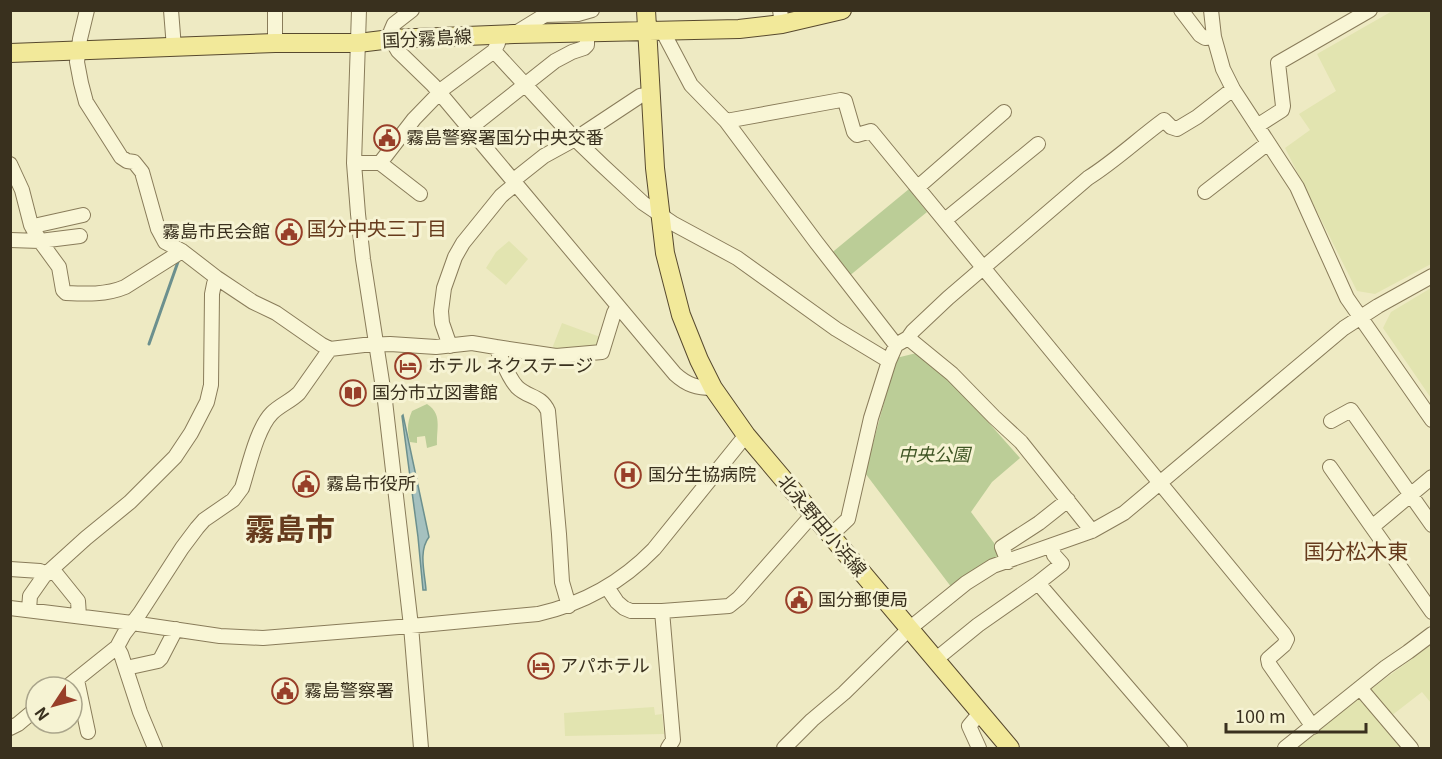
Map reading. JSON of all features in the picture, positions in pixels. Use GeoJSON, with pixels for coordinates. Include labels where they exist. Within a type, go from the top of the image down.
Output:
{"type":"FeatureCollection","features":[{"type":"Feature","properties":{"kind":"main road","name":"北永野田小浜線"},"geometry":{"type":"LineString","coordinates":[[646,10],[655,31],[652,93],[654,149],[665,253],[678,307],[713,388],[746,435],[1010,748]]}},
{"type":"Feature","properties":{"kind":"main road","name":"国分霧島線"},"geometry":{"type":"LineString","coordinates":[[10,53],[358,43],[391,39],[502,40],[587,33],[740,28],[781,17],[842,10]]}},
{"type":"Feature","properties":{"kind":"street"},"geometry":{"type":"LineString","coordinates":[[87,10],[77,62],[86,102],[121,157],[134,162],[142,172],[158,229],[165,242],[182,251],[253,302],[276,313],[322,345],[330,349],[377,344],[436,347],[472,343],[556,356],[602,352],[618,306]]}},
{"type":"Feature","properties":{"kind":"street"},"geometry":{"type":"LineString","coordinates":[[171,10],[174,48]]}},
{"type":"Feature","properties":{"kind":"street"},"geometry":{"type":"LineString","coordinates":[[275,10],[275,44]]}},
{"type":"Feature","properties":{"kind":"street"},"geometry":{"type":"LineString","coordinates":[[359,10],[354,163],[363,259],[385,401],[411,626],[421,748]]}},
{"type":"Feature","properties":{"kind":"street"},"geometry":{"type":"LineString","coordinates":[[412,10],[394,24],[391,31],[391,39],[398,51],[433,85],[675,374],[698,388],[713,388]]}},
{"type":"Feature","properties":{"kind":"street"},"geometry":{"type":"LineString","coordinates":[[380,163],[414,119],[439,93],[502,40],[545,15],[578,15],[592,10]]}},
{"type":"Feature","properties":{"kind":"street"},"geometry":{"type":"LineString","coordinates":[[1181,10],[1200,35],[1205,38],[1214,37]]}},
{"type":"Feature","properties":{"kind":"street"},"geometry":{"type":"LineString","coordinates":[[1211,10],[1214,37],[1223,69],[1233,89],[1297,187],[1347,298],[1431,420]]}},
{"type":"Feature","properties":{"kind":"street"},"geometry":{"type":"LineString","coordinates":[[1257,126],[1282,110],[1278,63],[1370,10]]}},
{"type":"Feature","properties":{"kind":"street"},"geometry":{"type":"LineString","coordinates":[[655,31],[691,85],[726,121],[896,345]]}},
{"type":"Feature","properties":{"kind":"street"},"geometry":{"type":"LineString","coordinates":[[469,129],[555,62],[584,48],[587,45],[587,33]]}},
{"type":"Feature","properties":{"kind":"street"},"geometry":{"type":"LineString","coordinates":[[502,40],[525,84],[575,139],[630,192],[674,224],[737,258],[836,329],[889,361]]}},
{"type":"Feature","properties":{"kind":"street"},"geometry":{"type":"LineString","coordinates":[[831,535],[848,519],[871,418],[896,345],[908,338],[948,298],[1088,178],[1164,120],[1177,129],[1197,117],[1233,89]]}},
{"type":"Feature","properties":{"kind":"street"},"geometry":{"type":"LineString","coordinates":[[450,346],[442,323],[444,288],[455,257],[483,217],[513,186],[515,179],[544,156],[575,139],[640,96],[652,93]]}},
{"type":"Feature","properties":{"kind":"street"},"geometry":{"type":"LineString","coordinates":[[726,121],[845,101],[854,132],[857,135],[871,131],[1284,634],[1287,639],[1284,645],[1268,659],[1269,664],[1313,727]]}},
{"type":"Feature","properties":{"kind":"street"},"geometry":{"type":"LineString","coordinates":[[918,187],[1004,112]]}},
{"type":"Feature","properties":{"kind":"street"},"geometry":{"type":"LineString","coordinates":[[1205,192],[1268,143]]}},
{"type":"Feature","properties":{"kind":"street"},"geometry":{"type":"LineString","coordinates":[[945,220],[1038,144]]}},
{"type":"Feature","properties":{"kind":"street"},"geometry":{"type":"LineString","coordinates":[[354,163],[380,163],[420,194]]}},
{"type":"Feature","properties":{"kind":"street"},"geometry":{"type":"LineString","coordinates":[[10,164],[22,190],[36,235],[59,267],[63,290],[66,293],[93,294],[117,290],[182,251]]}},
{"type":"Feature","properties":{"kind":"street"},"geometry":{"type":"LineString","coordinates":[[36,235],[38,225],[83,215]]}},
{"type":"Feature","properties":{"kind":"street"},"geometry":{"type":"LineString","coordinates":[[10,240],[36,235],[80,236]]}},
{"type":"Feature","properties":{"kind":"street"},"geometry":{"type":"LineString","coordinates":[[784,748],[909,629],[966,583],[993,566],[1092,531],[1124,513],[1344,328],[1431,276]]}},
{"type":"Feature","properties":{"kind":"street"},"geometry":{"type":"LineString","coordinates":[[28,610],[30,596],[50,572],[86,538],[130,502],[175,457],[191,433],[207,402],[211,385],[212,294],[217,278]]}},
{"type":"Feature","properties":{"kind":"street"},"geometry":{"type":"LineString","coordinates":[[908,338],[952,374],[1021,442],[1092,531]]}},
{"type":"Feature","properties":{"kind":"street"},"geometry":{"type":"LineString","coordinates":[[496,347],[516,386],[521,391],[541,400],[548,411],[562,582],[569,606]]}},
{"type":"Feature","properties":{"kind":"street"},"geometry":{"type":"LineString","coordinates":[[83,675],[117,647],[196,528],[239,493],[264,424],[273,412],[299,393],[330,349]]}},
{"type":"Feature","properties":{"kind":"street"},"geometry":{"type":"LineString","coordinates":[[1331,421],[1351,410],[1431,525]]}},
{"type":"Feature","properties":{"kind":"street"},"geometry":{"type":"LineString","coordinates":[[10,608],[220,636],[263,638],[538,614],[569,606],[607,587],[641,563],[746,435]]}},
{"type":"Feature","properties":{"kind":"street"},"geometry":{"type":"LineString","coordinates":[[1330,467],[1431,612]]}},
{"type":"Feature","properties":{"kind":"street"},"geometry":{"type":"LineString","coordinates":[[1372,527],[1431,477]]}},
{"type":"Feature","properties":{"kind":"street"},"geometry":{"type":"LineString","coordinates":[[1008,562],[1002,547],[1039,523],[1068,500]]}},
{"type":"Feature","properties":{"kind":"street"},"geometry":{"type":"LineString","coordinates":[[607,587],[617,602],[631,611],[729,606],[739,598],[813,514]]}},
{"type":"Feature","properties":{"kind":"street"},"geometry":{"type":"LineString","coordinates":[[935,660],[978,625],[1062,564],[1054,555],[1052,547]]}},
{"type":"Feature","properties":{"kind":"street"},"geometry":{"type":"LineString","coordinates":[[10,569],[50,572],[78,601],[79,616]]}},
{"type":"Feature","properties":{"kind":"street"},"geometry":{"type":"LineString","coordinates":[[1038,583],[1180,748]]}},
{"type":"Feature","properties":{"kind":"street"},"geometry":{"type":"LineString","coordinates":[[662,611],[673,740],[668,748]]}},
{"type":"Feature","properties":{"kind":"street"},"geometry":{"type":"LineString","coordinates":[[126,668],[158,661],[176,629]]}},
{"type":"Feature","properties":{"kind":"street"},"geometry":{"type":"LineString","coordinates":[[1285,748],[1431,634]]}},
{"type":"Feature","properties":{"kind":"street"},"geometry":{"type":"LineString","coordinates":[[117,647],[154,748]]}},
{"type":"Feature","properties":{"kind":"street"},"geometry":{"type":"LineString","coordinates":[[1360,688],[1411,748]]}},
{"type":"Feature","properties":{"kind":"street"},"geometry":{"type":"LineString","coordinates":[[979,748],[969,726],[980,713]]}},
{"type":"Feature","properties":{"kind":"street"},"geometry":{"type":"LineString","coordinates":[[10,728],[24,719]]}},
{"type":"Feature","properties":{"kind":"street"},"geometry":{"type":"LineString","coordinates":[[84,720],[88,732]]}},
{"type":"Feature","properties":{"kind":"green space"},"geometry":{"type":"Polygon","coordinates":[[[1394,10],[1431,11],[1431,264],[1375,294],[1357,291],[1285,148],[1310,130],[1299,114],[1336,91],[1317,54],[1394,10]]]}},
{"type":"Feature","properties":{"kind":"green space"},"geometry":{"type":"Polygon","coordinates":[[[909,189],[927,212],[848,277],[829,255],[909,189]]]}},
{"type":"Feature","properties":{"kind":"green space"},"geometry":{"type":"Polygon","coordinates":[[[509,241],[528,259],[506,285],[486,268],[496,252],[509,241]]]}},
{"type":"Feature","properties":{"kind":"green space"},"geometry":{"type":"Polygon","coordinates":[[[1431,288],[1431,398],[1383,328],[1391,312],[1431,288]]]}},
{"type":"Feature","properties":{"kind":"green space"},"geometry":{"type":"Polygon","coordinates":[[[562,323],[603,338],[601,347],[555,351],[553,346],[562,323]]]}},
{"type":"Feature","properties":{"kind":"green space","name":"中央公園"},"geometry":{"type":"Polygon","coordinates":[[[925,351],[1020,458],[992,482],[971,512],[1003,555],[955,592],[865,473],[896,358],[925,351]]]}},
{"type":"Feature","properties":{"kind":"green space"},"geometry":{"type":"Polygon","coordinates":[[[427,404],[435,412],[438,422],[437,445],[427,448],[425,436],[417,437],[417,443],[410,442],[408,423],[412,411],[427,404]]]}},
{"type":"Feature","properties":{"kind":"green space"},"geometry":{"type":"Polygon","coordinates":[[[1431,645],[1431,703],[1422,692],[1391,716],[1371,689],[1431,645]]]}},
{"type":"Feature","properties":{"kind":"green space"},"geometry":{"type":"Polygon","coordinates":[[[1358,697],[1402,748],[1291,748],[1358,697]]]}},
{"type":"Feature","properties":{"kind":"green space"},"geometry":{"type":"Polygon","coordinates":[[[654,707],[655,715],[662,714],[664,734],[565,736],[564,713],[654,707]]]}},
{"type":"Feature","properties":{"kind":"water"},"geometry":{"type":"Polygon","coordinates":[[[403,415],[429,537],[423,556],[426,590],[423,590],[403,415]]]}},
{"type":"Feature","properties":{"kind":"waterway"},"geometry":{"type":"LineString","coordinates":[[149,344],[179,259]]}},
{"type":"Feature","properties":{"kind":"place","name":"霧島警察署国分中央交番"},"geometry":{"type":"Point","coordinates":[387,138]}},
{"type":"Feature","properties":{"kind":"place","name":"霧島市民会館"},"geometry":{"type":"Point","coordinates":[289,232]}},
{"type":"Feature","properties":{"kind":"place","name":"ホテル ネクステージ"},"geometry":{"type":"Point","coordinates":[408,366]}},
{"type":"Feature","properties":{"kind":"place","name":"国分市立図書館"},"geometry":{"type":"Point","coordinates":[353,393]}},
{"type":"Feature","properties":{"kind":"place","name":"国分生協病院"},"geometry":{"type":"Point","coordinates":[628,475]}},
{"type":"Feature","properties":{"kind":"place","name":"霧島市役所"},"geometry":{"type":"Point","coordinates":[306,484]}},
{"type":"Feature","properties":{"kind":"place","name":"国分郵便局"},"geometry":{"type":"Point","coordinates":[799,600]}},
{"type":"Feature","properties":{"kind":"place","name":"アパホテル"},"geometry":{"type":"Point","coordinates":[541,666]}},
{"type":"Feature","properties":{"kind":"place","name":"霧島警察署"},"geometry":{"type":"Point","coordinates":[285,691]}},
{"type":"Feature","properties":{"kind":"district","name":"国分中央三丁目"},"geometry":{"type":"Point","coordinates":[377,229]}},
{"type":"Feature","properties":{"kind":"district","name":"霧島市"},"geometry":{"type":"Point","coordinates":[290,530]}},
{"type":"Feature","properties":{"kind":"district","name":"国分松木東"},"geometry":{"type":"Point","coordinates":[1356,552]}}]}
